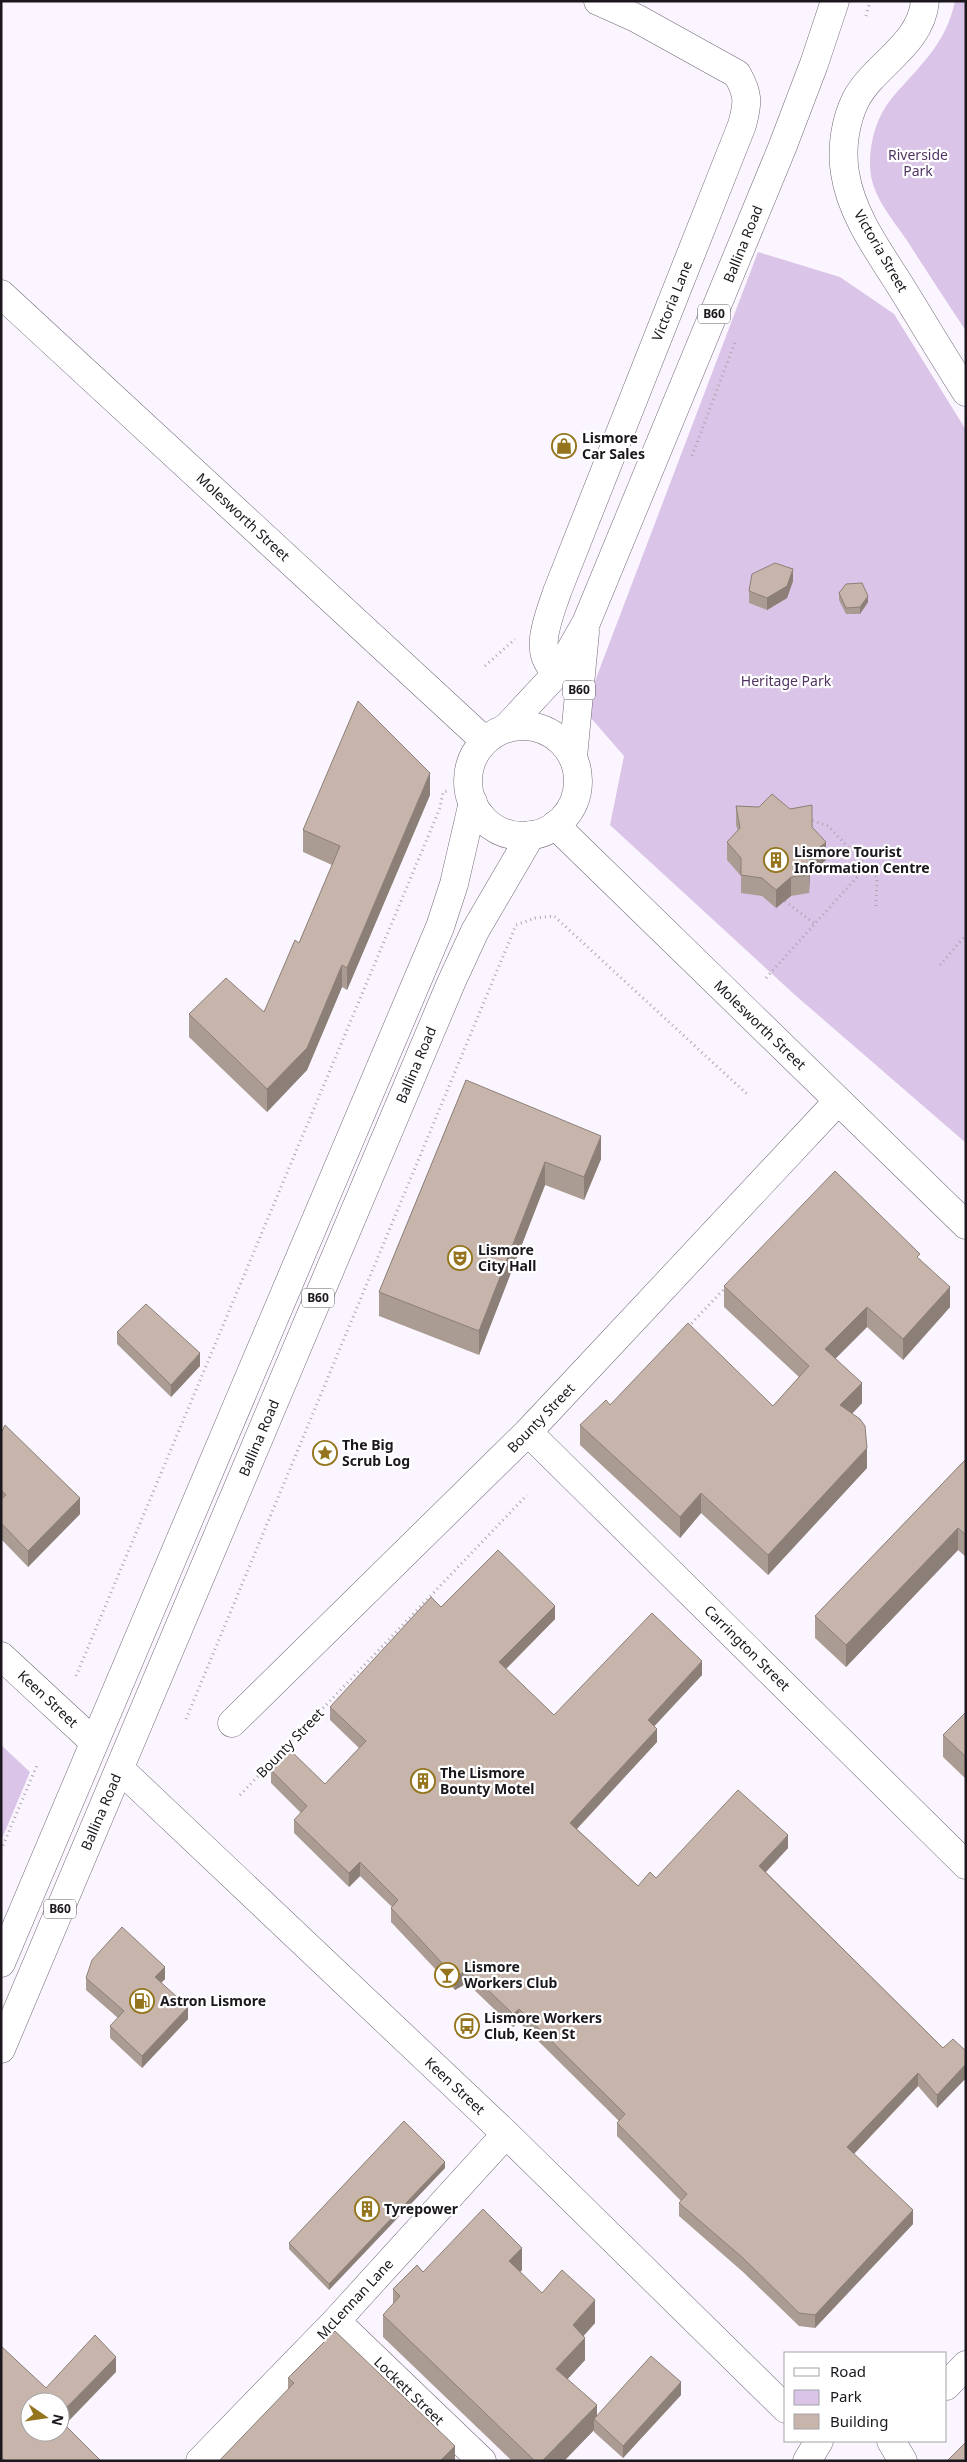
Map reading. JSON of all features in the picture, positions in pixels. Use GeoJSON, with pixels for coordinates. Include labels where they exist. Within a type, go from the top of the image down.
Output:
{"type":"FeatureCollection","features":[{"type":"Feature","properties":{"kind":"street","name":"Victoria Lane"},"geometry":{"type":"LineString","coordinates":[[558,672],[549,667],[543,655],[544,638],[556,597],[739,134],[748,106],[745,89],[737,74],[636,18],[598,1]]}},
{"type":"Feature","properties":{"kind":"street","name":"Ballina Road"},"geometry":{"type":"LineString","coordinates":[[495,735],[558,672],[586,623],[782,148],[814,64],[835,1]]}},
{"type":"Feature","properties":{"kind":"street","name":"Victoria Street"},"geometry":{"type":"LineString","coordinates":[[925,1],[918,24],[908,40],[866,83],[855,101],[844,140],[844,173],[856,210],[966,392]]}},
{"type":"Feature","properties":{"kind":"street","name":"Molesworth Street"},"geometry":{"type":"LineString","coordinates":[[1,294],[495,735]]}},
{"type":"Feature","properties":{"kind":"street","name":"Ballina Road"},"geometry":{"type":"LineString","coordinates":[[573,757],[586,623]]}},
{"type":"Feature","properties":{"kind":"street","name":"B60"},"geometry":{"type":"LineString","coordinates":[[1,1963],[440,926],[454,884],[470,794],[469,770],[475,754],[495,735],[522,725],[537,727],[552,734],[564,744],[573,757],[578,787],[574,801],[566,814],[555,825],[530,835],[502,832],[485,820],[470,794]]}},
{"type":"Feature","properties":{"kind":"street","name":"Molesworth Street"},"geometry":{"type":"LineString","coordinates":[[555,825],[966,1225]]}},
{"type":"Feature","properties":{"kind":"street","name":"Ballina Road"},"geometry":{"type":"LineString","coordinates":[[1,2049],[451,983],[474,931],[530,835]]}},
{"type":"Feature","properties":{"kind":"street","name":"Bounty Street"},"geometry":{"type":"LineString","coordinates":[[232,1723],[528,1432],[838,1101]]}},
{"type":"Feature","properties":{"kind":"street","name":"Carrington Street"},"geometry":{"type":"LineString","coordinates":[[528,1432],[966,1865]]}},
{"type":"Feature","properties":{"kind":"street","name":"Keen Street"},"geometry":{"type":"LineString","coordinates":[[1,1656],[94,1742]]}},
{"type":"Feature","properties":{"kind":"street","name":"Keen Street"},"geometry":{"type":"LineString","coordinates":[[120,1769],[506,2134],[784,2407]]}},
{"type":"Feature","properties":{"kind":"street","name":"McLennan Lane"},"geometry":{"type":"LineString","coordinates":[[200,2461],[336,2320],[506,2134]]}},
{"type":"Feature","properties":{"kind":"street","name":"Lockett Street"},"geometry":{"type":"LineString","coordinates":[[336,2320],[482,2461]]}},
{"type":"Feature","properties":{"kind":"street"},"geometry":{"type":"LineString","coordinates":[[947,2385],[966,2365]]}},
{"type":"Feature","properties":{"kind":"street"},"geometry":{"type":"LineString","coordinates":[[807,2461],[818,2442]]}},
{"type":"Feature","properties":{"kind":"street"},"geometry":{"type":"LineString","coordinates":[[891,2442],[903,2461]]}},
{"type":"Feature","properties":{"kind":"path"},"geometry":{"type":"LineString","coordinates":[[866,16],[870,1]]}},
{"type":"Feature","properties":{"kind":"path"},"geometry":{"type":"LineString","coordinates":[[76,1676],[440,808],[443,792],[470,794]]}},
{"type":"Feature","properties":{"kind":"path"},"geometry":{"type":"LineString","coordinates":[[800,817],[828,826],[877,877],[876,907]]}},
{"type":"Feature","properties":{"kind":"path"},"geometry":{"type":"LineString","coordinates":[[766,978],[867,866]]}},
{"type":"Feature","properties":{"kind":"path"},"geometry":{"type":"LineString","coordinates":[[785,901],[815,924]]}},
{"type":"Feature","properties":{"kind":"path"},"geometry":{"type":"LineString","coordinates":[[186,1719],[516,925],[535,918],[554,916],[747,1094]]}},
{"type":"Feature","properties":{"kind":"path"},"geometry":{"type":"LineString","coordinates":[[940,964],[966,935]]}},
{"type":"Feature","properties":{"kind":"path"},"geometry":{"type":"LineString","coordinates":[[684,1331],[732,1281]]}},
{"type":"Feature","properties":{"kind":"path","name":"Bounty Street"},"geometry":{"type":"LineString","coordinates":[[240,1796],[527,1495]]}},
{"type":"Feature","properties":{"kind":"path"},"geometry":{"type":"LineString","coordinates":[[1,1850],[38,1763]]}},
{"type":"Feature","properties":{"kind":"green space","name":"Riverside Park"},"geometry":{"type":"Polygon","coordinates":[[[955,1],[966,1],[966,331],[880,201],[873,185],[870,166],[871,145],[881,115],[892,98],[938,43],[951,16],[955,1]]]}},
{"type":"Feature","properties":{"kind":"green space","name":"Heritage Park"},"geometry":{"type":"Polygon","coordinates":[[[758,252],[840,277],[894,314],[966,430],[966,1143],[795,995],[610,825],[624,756],[584,710],[758,252]]]}},
{"type":"Feature","properties":{"kind":"green space"},"geometry":{"type":"Polygon","coordinates":[[[1,1745],[30,1772],[1,1841],[1,1745]]]}},
{"type":"Feature","properties":{"kind":"building"},"geometry":{"type":"Polygon","coordinates":[[[775,563],[793,569],[787,586],[767,598],[749,591],[752,574],[775,563]]]}},
{"type":"Feature","properties":{"kind":"building"},"geometry":{"type":"Polygon","coordinates":[[[862,583],[868,596],[860,607],[846,608],[839,593],[846,584],[862,583]]]}},
{"type":"Feature","properties":{"kind":"building"},"geometry":{"type":"Polygon","coordinates":[[[358,701],[430,773],[347,968],[342,965],[307,1048],[267,1089],[189,1014],[226,978],[264,1012],[295,940],[299,943],[340,846],[303,830],[358,701]]]}},
{"type":"Feature","properties":{"kind":"building","name":"Lismore Tourist Information Centre"},"geometry":{"type":"Polygon","coordinates":[[[772,794],[790,809],[812,805],[812,827],[826,842],[810,855],[809,875],[791,877],[776,890],[762,878],[741,875],[741,858],[727,842],[740,828],[736,806],[759,807],[772,794]]]}},
{"type":"Feature","properties":{"kind":"building","name":"Lismore City Hall"},"geometry":{"type":"Polygon","coordinates":[[[466,1080],[601,1136],[584,1177],[545,1162],[479,1331],[379,1292],[466,1080]]]}},
{"type":"Feature","properties":{"kind":"building"},"geometry":{"type":"Polygon","coordinates":[[[835,1171],[920,1254],[917,1257],[950,1287],[903,1339],[867,1307],[825,1349],[862,1383],[840,1405],[860,1419],[865,1426],[867,1448],[768,1555],[701,1493],[680,1517],[580,1425],[606,1400],[610,1405],[688,1323],[773,1406],[809,1366],[724,1286],[835,1171]]]}},
{"type":"Feature","properties":{"kind":"building"},"geometry":{"type":"Polygon","coordinates":[[[146,1304],[200,1353],[171,1385],[117,1332],[146,1304]]]}},
{"type":"Feature","properties":{"kind":"building"},"geometry":{"type":"Polygon","coordinates":[[[5,1425],[80,1498],[28,1551],[1,1523],[1,1499],[6,1495],[1,1490],[1,1433],[5,1425]]]}},
{"type":"Feature","properties":{"kind":"building"},"geometry":{"type":"Polygon","coordinates":[[[966,1459],[966,1535],[958,1528],[846,1645],[815,1616],[966,1459]]]}},
{"type":"Feature","properties":{"kind":"building"},"geometry":{"type":"Polygon","coordinates":[[[498,1550],[555,1606],[499,1662],[554,1715],[652,1613],[702,1661],[648,1720],[657,1729],[570,1823],[638,1886],[650,1872],[656,1878],[738,1790],[788,1835],[759,1866],[943,2048],[953,2039],[966,2051],[966,2064],[937,2095],[918,2073],[847,2147],[913,2210],[815,2315],[799,2313],[743,2258],[679,2203],[687,2194],[617,2123],[625,2114],[519,2009],[513,2014],[467,1970],[455,1977],[391,1908],[398,1900],[360,1862],[349,1873],[294,1820],[307,1806],[271,1770],[290,1750],[325,1784],[366,1741],[330,1707],[431,1597],[441,1607],[498,1550]]]}},
{"type":"Feature","properties":{"kind":"building"},"geometry":{"type":"Polygon","coordinates":[[[966,1712],[966,1757],[943,1735],[966,1712]]]}},
{"type":"Feature","properties":{"kind":"building"},"geometry":{"type":"Polygon","coordinates":[[[122,1927],[165,1967],[155,1977],[188,2007],[142,2056],[110,2026],[124,2011],[86,1978],[92,1960],[122,1927]]]}},
{"type":"Feature","properties":{"kind":"building","name":"Tyrepower"},"geometry":{"type":"Polygon","coordinates":[[[404,2121],[445,2162],[329,2284],[289,2243],[404,2121]]]}},
{"type":"Feature","properties":{"kind":"building"},"geometry":{"type":"Polygon","coordinates":[[[483,2209],[522,2248],[509,2261],[542,2293],[562,2270],[595,2300],[573,2325],[585,2338],[556,2369],[597,2405],[542,2461],[535,2461],[383,2315],[400,2296],[393,2289],[417,2265],[423,2272],[483,2209]]]}},
{"type":"Feature","properties":{"kind":"building"},"geometry":{"type":"Polygon","coordinates":[[[335,2331],[455,2446],[440,2461],[219,2461],[294,2383],[288,2378],[335,2331]]]}},
{"type":"Feature","properties":{"kind":"building"},"geometry":{"type":"Polygon","coordinates":[[[95,2335],[116,2357],[70,2404],[70,2392],[20,2392],[20,2442],[70,2442],[70,2430],[101,2461],[5,2461],[1,2457],[1,2346],[46,2388],[95,2335]]]}},
{"type":"Feature","properties":{"kind":"building"},"geometry":{"type":"Polygon","coordinates":[[[651,2356],[681,2382],[623,2446],[594,2419],[651,2356]]]}},
{"type":"Feature","properties":{"kind":"building"},"geometry":{"type":"Polygon","coordinates":[[[966,2442],[966,2461],[947,2461],[966,2442]]]}},
{"type":"Feature","properties":{"kind":"place","name":"Lismore Car Sales"},"geometry":{"type":"Point","coordinates":[564,446]}},
{"type":"Feature","properties":{"kind":"place","name":"Lismore Tourist Information Centre"},"geometry":{"type":"Point","coordinates":[776,860]}},
{"type":"Feature","properties":{"kind":"place","name":"Lismore City Hall"},"geometry":{"type":"Point","coordinates":[460,1258]}},
{"type":"Feature","properties":{"kind":"place","name":"The Big Scrub Log"},"geometry":{"type":"Point","coordinates":[325,1453]}},
{"type":"Feature","properties":{"kind":"place","name":"The Lismore Bounty Motel"},"geometry":{"type":"Point","coordinates":[423,1781]}},
{"type":"Feature","properties":{"kind":"place","name":"Lismore Workers Club"},"geometry":{"type":"Point","coordinates":[447,1975]}},
{"type":"Feature","properties":{"kind":"place","name":"Astron Lismore"},"geometry":{"type":"Point","coordinates":[142,2001]}},
{"type":"Feature","properties":{"kind":"place","name":"Lismore Workers Club, Keen St"},"geometry":{"type":"Point","coordinates":[467,2026]}},
{"type":"Feature","properties":{"kind":"place","name":"Tyrepower"},"geometry":{"type":"Point","coordinates":[367,2209]}}]}
